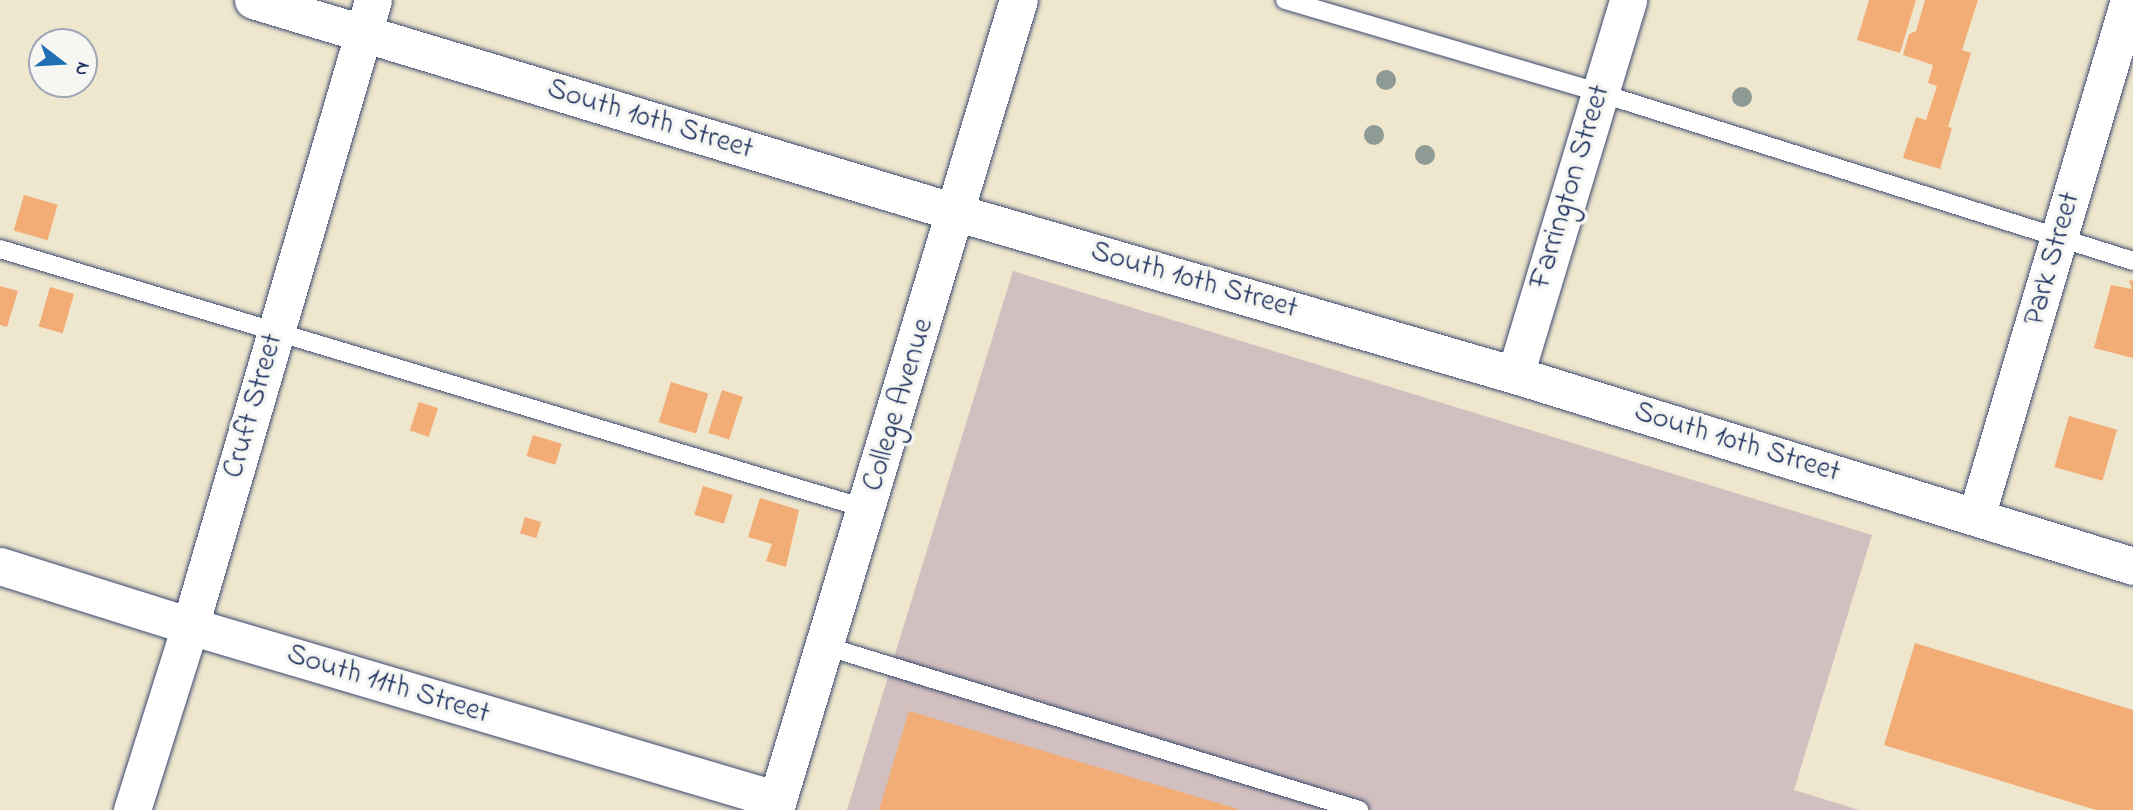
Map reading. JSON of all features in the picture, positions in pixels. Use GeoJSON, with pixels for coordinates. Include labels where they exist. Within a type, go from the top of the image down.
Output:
{"type":"FeatureCollection","features":[{"type":"Feature","properties":{"kind":"street","name":"South 10th Street"},"geometry":{"type":"LineString","coordinates":[[253,0],[369,16],[958,213],[1515,375],[2133,566]]}},
{"type":"Feature","properties":{"kind":"street","name":"College Avenue"},"geometry":{"type":"LineString","coordinates":[[776,805],[958,213],[1019,0]]}},
{"type":"Feature","properties":{"kind":"street","name":"Farrington Street"},"geometry":{"type":"LineString","coordinates":[[1515,375],[1628,0]]}},
{"type":"Feature","properties":{"kind":"street","name":"Park Street"},"geometry":{"type":"LineString","coordinates":[[1976,517],[2129,0]]}},
{"type":"Feature","properties":{"kind":"street","name":"Cruft Street"},"geometry":{"type":"LineString","coordinates":[[132,810],[190,626],[369,16]]}},
{"type":"Feature","properties":{"kind":"street","name":"South 11th Street"},"geometry":{"type":"LineString","coordinates":[[0,566],[776,805]]}},
{"type":"Feature","properties":{"kind":"lane"},"geometry":{"type":"LineString","coordinates":[[1285,0],[1600,93],[2059,240],[2133,261]]}},
{"type":"Feature","properties":{"kind":"lane"},"geometry":{"type":"LineString","coordinates":[[0,249],[867,509]]}},
{"type":"Feature","properties":{"kind":"lane"},"geometry":{"type":"LineString","coordinates":[[825,646],[1359,810]]}},
{"type":"Feature","properties":{"kind":"shaded area"},"geometry":{"type":"Polygon","coordinates":[[[1013,271],[1872,535],[1794,790],[1859,810],[847,810],[1013,271]]]}},
{"type":"Feature","properties":{"kind":"building"},"geometry":{"type":"Polygon","coordinates":[[[1869,0],[1916,0],[1900,53],[1857,40],[1869,0]]]}},
{"type":"Feature","properties":{"kind":"building"},"geometry":{"type":"Polygon","coordinates":[[[1925,0],[1978,0],[1962,50],[1971,53],[1948,127],[1952,128],[1940,169],[1903,158],[1916,117],[1926,120],[1937,86],[1928,83],[1933,65],[1903,55],[1909,34],[1916,31],[1925,0]]]}},
{"type":"Feature","properties":{"kind":"building"},"geometry":{"type":"Polygon","coordinates":[[[24,195],[58,205],[47,240],[14,231],[24,195]]]}},
{"type":"Feature","properties":{"kind":"building"},"geometry":{"type":"Polygon","coordinates":[[[2129,280],[2133,281],[2133,358],[2094,348],[2111,285],[2132,289],[2129,280]]]}},
{"type":"Feature","properties":{"kind":"building"},"geometry":{"type":"Polygon","coordinates":[[[0,286],[18,291],[7,327],[0,325],[0,286]]]}},
{"type":"Feature","properties":{"kind":"building"},"geometry":{"type":"Polygon","coordinates":[[[50,287],[74,294],[63,333],[39,326],[50,287]]]}},
{"type":"Feature","properties":{"kind":"building"},"geometry":{"type":"Polygon","coordinates":[[[671,382],[708,393],[696,434],[659,422],[671,382]]]}},
{"type":"Feature","properties":{"kind":"building"},"geometry":{"type":"Polygon","coordinates":[[[722,390],[743,397],[729,440],[708,433],[722,390]]]}},
{"type":"Feature","properties":{"kind":"building"},"geometry":{"type":"Polygon","coordinates":[[[419,402],[438,408],[429,437],[410,431],[419,402]]]}},
{"type":"Feature","properties":{"kind":"building"},"geometry":{"type":"Polygon","coordinates":[[[2069,416],[2117,430],[2102,481],[2054,467],[2069,416]]]}},
{"type":"Feature","properties":{"kind":"building"},"geometry":{"type":"Polygon","coordinates":[[[533,435],[562,444],[555,465],[527,456],[533,435]]]}},
{"type":"Feature","properties":{"kind":"building"},"geometry":{"type":"Polygon","coordinates":[[[703,486],[733,495],[724,524],[694,515],[703,486]]]}},
{"type":"Feature","properties":{"kind":"building"},"geometry":{"type":"Polygon","coordinates":[[[760,498],[799,510],[786,567],[766,561],[772,544],[748,537],[760,498]]]}},
{"type":"Feature","properties":{"kind":"building"},"geometry":{"type":"Polygon","coordinates":[[[525,517],[541,522],[536,538],[520,533],[525,517]]]}},
{"type":"Feature","properties":{"kind":"building"},"geometry":{"type":"Polygon","coordinates":[[[1915,643],[2133,710],[2133,810],[2096,810],[1884,745],[1915,643]]]}},
{"type":"Feature","properties":{"kind":"building"},"geometry":{"type":"Polygon","coordinates":[[[909,711],[1238,809],[1238,810],[879,810],[909,711]]]}}]}
